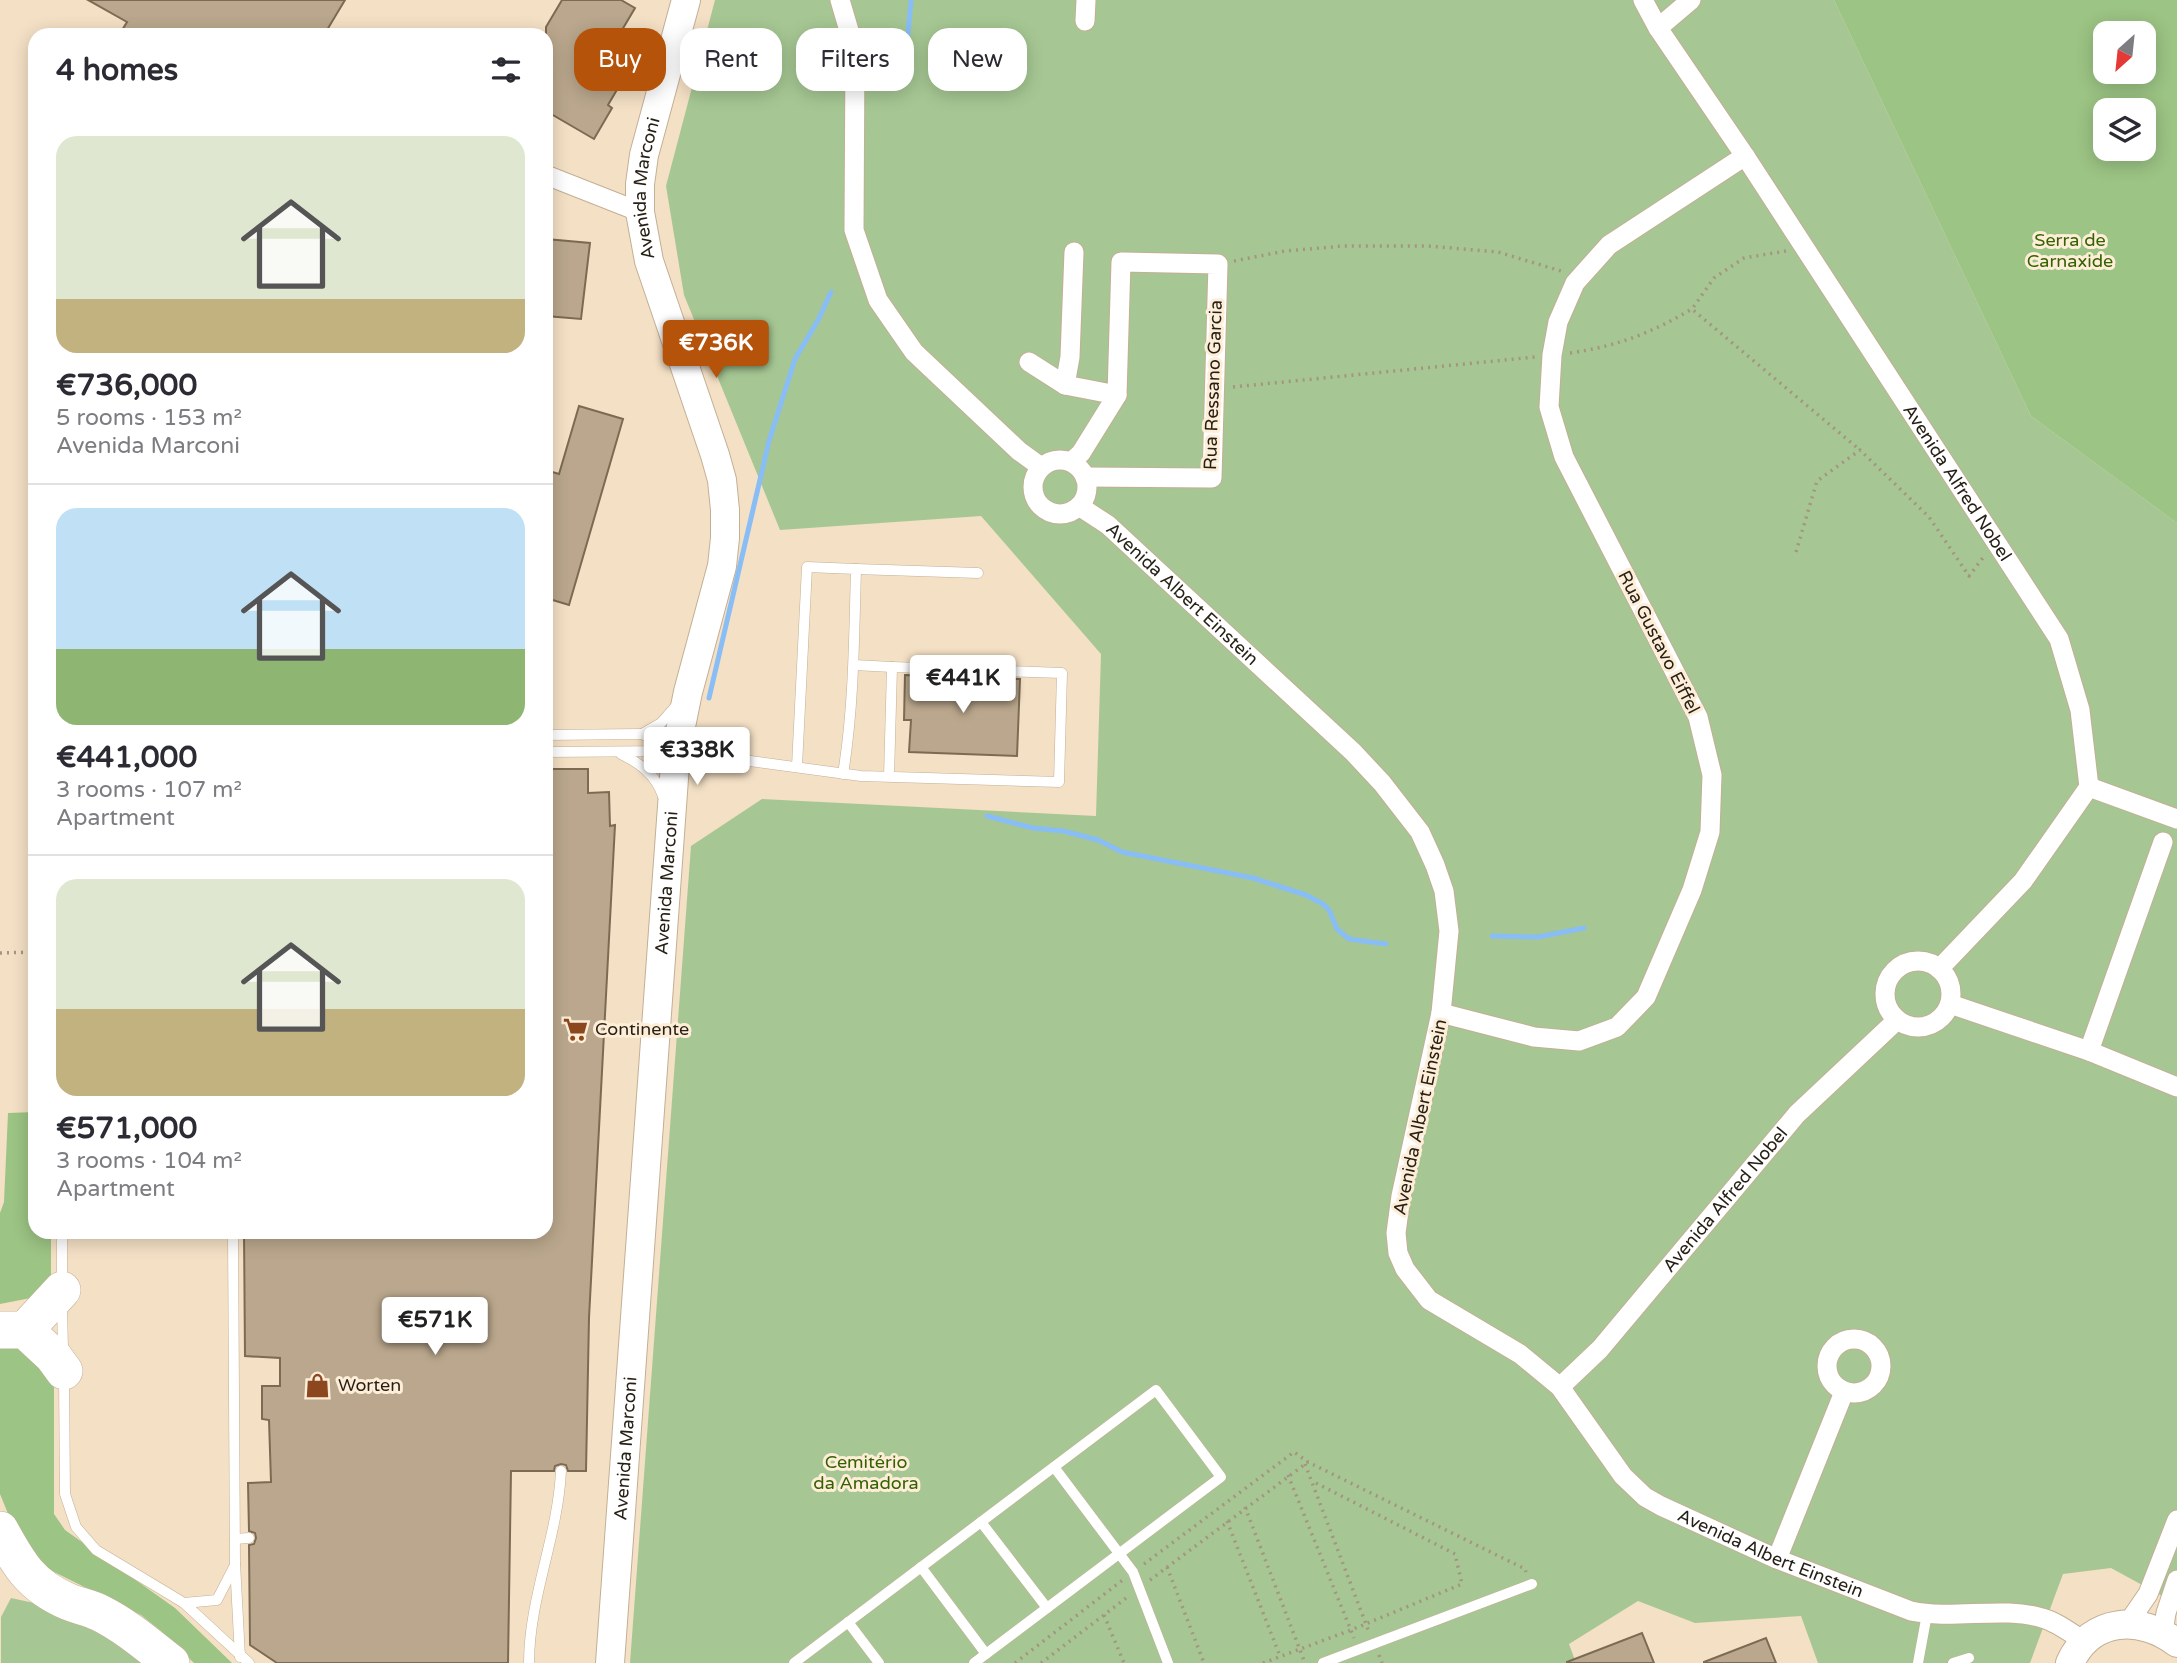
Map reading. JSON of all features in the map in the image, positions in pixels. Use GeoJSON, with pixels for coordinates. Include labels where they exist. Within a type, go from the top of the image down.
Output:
{"type":"FeatureCollection","features":[{"type":"Feature","properties":{"kind":"highway"},"geometry":{"type":"LineString","coordinates":[[62,1290],[13,1330],[53,1356],[64,1371]]}},
{"type":"Feature","properties":{"kind":"highway"},"geometry":{"type":"LineString","coordinates":[[0,1530],[23,1571],[42,1587],[68,1602],[99,1612],[171,1663]]}},
{"type":"Feature","properties":{"kind":"street","name":"Avenida Marconi"},"geometry":{"type":"LineString","coordinates":[[610,1663],[676,751],[688,692],[718,585],[725,538],[722,480],[649,261],[640,212],[644,155],[686,0]]}},
{"type":"Feature","properties":{"kind":"street"},"geometry":{"type":"LineString","coordinates":[[840,0],[855,51],[854,230],[878,300],[914,352],[1019,451],[1041,467]]}},
{"type":"Feature","properties":{"kind":"street"},"geometry":{"type":"LineString","coordinates":[[1085,21],[1086,0]]}},
{"type":"Feature","properties":{"kind":"street","name":"Avenida Alfred Nobel"},"geometry":{"type":"LineString","coordinates":[[1643,0],[1658,29],[1745,156],[2059,639],[2080,710],[2089,787]]}},
{"type":"Feature","properties":{"kind":"street"},"geometry":{"type":"LineString","coordinates":[[1658,29],[1691,0]]}},
{"type":"Feature","properties":{"kind":"street","name":"Rua Gustavo Eiffel"},"geometry":{"type":"LineString","coordinates":[[1441,1013],[1534,1037],[1579,1041],[1617,1027],[1646,997],[1692,890],[1710,832],[1712,775],[1698,717],[1564,457],[1549,407],[1552,355],[1558,322],[1575,283],[1609,245],[1745,156]]}},
{"type":"Feature","properties":{"kind":"street"},"geometry":{"type":"LineString","coordinates":[[553,178],[640,212]]}},
{"type":"Feature","properties":{"kind":"street"},"geometry":{"type":"LineString","coordinates":[[1065,385],[1070,357],[1074,252]]}},
{"type":"Feature","properties":{"kind":"street"},"geometry":{"type":"LineString","coordinates":[[1070,462],[1082,453],[1117,395],[1121,262],[1218,264]]}},
{"type":"Feature","properties":{"kind":"street","name":"Rua Ressano Garcia"},"geometry":{"type":"LineString","coordinates":[[1085,477],[1212,478],[1218,264]]}},
{"type":"Feature","properties":{"kind":"street"},"geometry":{"type":"LineString","coordinates":[[1029,362],[1065,385],[1117,395]]}},
{"type":"Feature","properties":{"kind":"street"},"geometry":{"type":"LineString","coordinates":[[1055,460],[1070,462],[1082,471],[1086,493],[1079,506],[1063,513],[1047,510],[1036,498],[1033,482],[1041,467],[1055,460]]}},
{"type":"Feature","properties":{"kind":"street","name":"Avenida Albert Einstein"},"geometry":{"type":"LineString","coordinates":[[1079,506],[1108,525],[1353,752],[1404,809],[1420,832],[1435,865],[1448,911],[1448,954],[1441,1013],[1401,1196],[1396,1233],[1398,1252],[1405,1269],[1429,1300],[1520,1354],[1560,1387],[1623,1476],[1645,1497],[1777,1559],[1911,1611],[1927,1614],[2025,1614],[2043,1618],[2060,1626],[2077,1652]]}},
{"type":"Feature","properties":{"kind":"street"},"geometry":{"type":"LineString","coordinates":[[1939,969],[2023,881],[2089,787],[2177,820]]}},
{"type":"Feature","properties":{"kind":"street"},"geometry":{"type":"LineString","coordinates":[[2089,1051],[2163,842]]}},
{"type":"Feature","properties":{"kind":"street"},"geometry":{"type":"LineString","coordinates":[[1909,962],[1930,964],[1939,969],[1950,985],[1950,1004],[1938,1021],[1928,1026],[1907,1026],[1897,1020],[1886,1003],[1885,993],[1892,974],[1909,962]]}},
{"type":"Feature","properties":{"kind":"street"},"geometry":{"type":"LineString","coordinates":[[1950,1004],[2089,1051],[2177,1087]]}},
{"type":"Feature","properties":{"kind":"street","name":"Avenida Alfred Nobel"},"geometry":{"type":"LineString","coordinates":[[1560,1387],[1600,1349],[1797,1114],[1897,1020]]}},
{"type":"Feature","properties":{"kind":"street"},"geometry":{"type":"LineString","coordinates":[[1777,1559],[1844,1392]]}},
{"type":"Feature","properties":{"kind":"street"},"geometry":{"type":"LineString","coordinates":[[2128,1623],[2148,1594],[2177,1520]]}},
{"type":"Feature","properties":{"kind":"street"},"geometry":{"type":"LineString","coordinates":[[2170,1638],[2165,1614],[2177,1580]]}},
{"type":"Feature","properties":{"kind":"street"},"geometry":{"type":"LineString","coordinates":[[2077,1652],[2105,1629],[2128,1623],[2146,1625],[2170,1638]]}},
{"type":"Feature","properties":{"kind":"lane"},"geometry":{"type":"LineString","coordinates":[[797,766],[807,567],[978,573]]}},
{"type":"Feature","properties":{"kind":"lane"},"geometry":{"type":"LineString","coordinates":[[843,774],[854,665],[856,569]]}},
{"type":"Feature","properties":{"kind":"lane"},"geometry":{"type":"LineString","coordinates":[[553,752],[676,751],[843,774],[1059,782],[1062,673],[854,665]]}},
{"type":"Feature","properties":{"kind":"lane"},"geometry":{"type":"LineString","coordinates":[[889,777],[892,667]]}},
{"type":"Feature","properties":{"kind":"lane"},"geometry":{"type":"LineString","coordinates":[[642,734],[661,723],[688,692]]}},
{"type":"Feature","properties":{"kind":"lane"},"geometry":{"type":"LineString","coordinates":[[553,735],[642,734],[676,751]]}},
{"type":"Feature","properties":{"kind":"lane"},"geometry":{"type":"LineString","coordinates":[[617,752],[642,765],[654,778],[660,787],[670,818]]}},
{"type":"Feature","properties":{"kind":"lane"},"geometry":{"type":"LineString","coordinates":[[62,1239],[65,1494],[76,1527],[96,1550],[184,1603],[244,1660]]}},
{"type":"Feature","properties":{"kind":"lane"},"geometry":{"type":"LineString","coordinates":[[233,1239],[235,1563],[244,1660]]}},
{"type":"Feature","properties":{"kind":"lane"},"geometry":{"type":"LineString","coordinates":[[794,1663],[1156,1390],[1221,1477],[974,1663]]}},
{"type":"Feature","properties":{"kind":"lane"},"geometry":{"type":"LineString","coordinates":[[1054,1467],[1133,1572],[1168,1663]]}},
{"type":"Feature","properties":{"kind":"lane"},"geometry":{"type":"LineString","coordinates":[[529,1663],[533,1621],[560,1496],[561,1471]]}},
{"type":"Feature","properties":{"kind":"lane"},"geometry":{"type":"LineString","coordinates":[[981,1522],[1047,1608]]}},
{"type":"Feature","properties":{"kind":"lane"},"geometry":{"type":"LineString","coordinates":[[235,1539],[249,1538]]}},
{"type":"Feature","properties":{"kind":"lane"},"geometry":{"type":"LineString","coordinates":[[184,1603],[217,1600],[235,1563]]}},
{"type":"Feature","properties":{"kind":"lane"},"geometry":{"type":"LineString","coordinates":[[921,1567],[986,1654]]}},
{"type":"Feature","properties":{"kind":"lane"},"geometry":{"type":"LineString","coordinates":[[1323,1663],[1532,1584]]}},
{"type":"Feature","properties":{"kind":"lane"},"geometry":{"type":"LineString","coordinates":[[1918,1663],[1927,1614]]}},
{"type":"Feature","properties":{"kind":"lane"},"geometry":{"type":"LineString","coordinates":[[848,1622],[879,1663]]}},
{"type":"Feature","properties":{"kind":"lane"},"geometry":{"type":"LineString","coordinates":[[1953,1663],[1969,1658]]}},
{"type":"Feature","properties":{"kind":"path"},"geometry":{"type":"LineString","coordinates":[[1218,264],[1285,251],[1343,246],[1429,246],[1498,252],[1580,277]]}},
{"type":"Feature","properties":{"kind":"path"},"geometry":{"type":"LineString","coordinates":[[1214,388],[1603,348],[1657,330],[1692,309],[1714,278],[1744,258],[1805,248]]}},
{"type":"Feature","properties":{"kind":"path"},"geometry":{"type":"LineString","coordinates":[[1692,309],[1860,450],[1929,517],[1969,576],[1995,543]]}},
{"type":"Feature","properties":{"kind":"path"},"geometry":{"type":"LineString","coordinates":[[1796,552],[1817,481],[1860,450]]}},
{"type":"Feature","properties":{"kind":"path"},"geometry":{"type":"LineString","coordinates":[[0,953],[28,952]]}},
{"type":"Feature","properties":{"kind":"path"},"geometry":{"type":"LineString","coordinates":[[1016,1663],[1294,1452],[1307,1463],[1525,1569],[1532,1584]]}},
{"type":"Feature","properties":{"kind":"path"},"geometry":{"type":"LineString","coordinates":[[1041,1663],[1307,1463]]}},
{"type":"Feature","properties":{"kind":"path"},"geometry":{"type":"LineString","coordinates":[[1307,1463],[1382,1663]]}},
{"type":"Feature","properties":{"kind":"path"},"geometry":{"type":"LineString","coordinates":[[1288,1475],[1359,1650]]}},
{"type":"Feature","properties":{"kind":"path"},"geometry":{"type":"LineString","coordinates":[[1262,1663],[1462,1584],[1455,1554],[1312,1481]]}},
{"type":"Feature","properties":{"kind":"path"},"geometry":{"type":"LineString","coordinates":[[1245,1507],[1305,1663]]}},
{"type":"Feature","properties":{"kind":"path"},"geometry":{"type":"LineString","coordinates":[[1227,1521],[1280,1657]]}},
{"type":"Feature","properties":{"kind":"path"},"geometry":{"type":"LineString","coordinates":[[1166,1567],[1204,1663]]}},
{"type":"Feature","properties":{"kind":"path"},"geometry":{"type":"LineString","coordinates":[[1104,1615],[1124,1663]]}},
{"type":"Feature","properties":{"kind":"path"},"geometry":{"type":"LineString","coordinates":[[1023,1657],[1025,1663]]}},
{"type":"Feature","properties":{"kind":"green space","name":"Cemitério da Amadora"},"geometry":{"type":"Polygon","coordinates":[[[715,0],[1834,0],[2031,416],[2177,523],[2177,1604],[2111,1568],[2063,1574],[2030,1663],[1818,1663],[1801,1616],[1695,1623],[1638,1601],[1569,1644],[1576,1663],[630,1663],[691,846],[762,799],[1096,816],[1101,654],[981,516],[780,530],[684,295],[666,186],[691,91],[782,91],[782,28],[708,28],[715,0]]]}},
{"type":"Feature","properties":{"kind":"green space","name":"Serra de Carnaxide"},"geometry":{"type":"Polygon","coordinates":[[[1834,0],[2177,0],[2177,523],[2031,416],[1834,0]]]}},
{"type":"Feature","properties":{"kind":"green space"},"geometry":{"type":"Polygon","coordinates":[[[28,1112],[28,1239],[51,1239],[51,1282],[36,1297],[0,1304],[0,1213],[4,1202],[8,1113],[28,1112]]]}},
{"type":"Feature","properties":{"kind":"green space"},"geometry":{"type":"Polygon","coordinates":[[[0,1345],[19,1346],[54,1365],[54,1514],[65,1530],[175,1608],[232,1663],[194,1663],[141,1615],[40,1565],[18,1538],[0,1494],[0,1345]]]}},
{"type":"Feature","properties":{"kind":"green space"},"geometry":{"type":"Polygon","coordinates":[[[11,1598],[57,1608],[155,1663],[1,1663],[1,1617],[11,1598]]]}},
{"type":"Feature","properties":{"kind":"building"},"geometry":{"type":"Polygon","coordinates":[[[88,0],[345,0],[328,28],[123,28],[127,22],[88,0]]]}},
{"type":"Feature","properties":{"kind":"building"},"geometry":{"type":"Polygon","coordinates":[[[562,0],[621,0],[635,8],[623,28],[574,28],[574,91],[616,91],[608,105],[612,108],[594,139],[553,115],[553,28],[546,28],[562,0]]]}},
{"type":"Feature","properties":{"kind":"building"},"geometry":{"type":"Polygon","coordinates":[[[553,240],[590,243],[581,319],[553,317],[553,240]]]}},
{"type":"Feature","properties":{"kind":"building"},"geometry":{"type":"Polygon","coordinates":[[[579,406],[623,419],[569,605],[553,600],[553,472],[559,474],[579,406]]]}},
{"type":"Feature","properties":{"kind":"building"},"geometry":{"type":"Polygon","coordinates":[[[905,675],[1020,679],[1017,756],[909,752],[911,720],[904,720],[905,675]]]}},
{"type":"Feature","properties":{"kind":"building","name":"Continente"},"geometry":{"type":"Polygon","coordinates":[[[553,769],[588,769],[588,793],[609,792],[610,826],[615,825],[589,1318],[586,1471],[568,1471],[566,1465],[561,1464],[555,1466],[554,1471],[511,1471],[508,1663],[277,1663],[250,1645],[249,1545],[254,1544],[256,1538],[255,1533],[249,1531],[248,1483],[271,1482],[269,1420],[262,1419],[262,1386],[280,1386],[280,1358],[245,1356],[244,1239],[553,1239],[553,769]]]}},
{"type":"Feature","properties":{"kind":"building"},"geometry":{"type":"Polygon","coordinates":[[[1642,1633],[1654,1663],[1567,1663],[1567,1662],[1642,1633]]]}},
{"type":"Feature","properties":{"kind":"building"},"geometry":{"type":"Polygon","coordinates":[[[1766,1638],[1776,1663],[1704,1663],[1704,1662],[1766,1638]]]}},
{"type":"Feature","properties":{"kind":"waterway"},"geometry":{"type":"LineString","coordinates":[[908,28],[911,1]]}},
{"type":"Feature","properties":{"kind":"waterway"},"geometry":{"type":"LineString","coordinates":[[709,698],[769,441],[795,359],[831,292]]}},
{"type":"Feature","properties":{"kind":"waterway"},"geometry":{"type":"LineString","coordinates":[[987,816],[1098,840],[1122,852],[1253,878],[1306,895],[1329,910],[1337,929],[1349,939],[1386,944]]}},
{"type":"Feature","properties":{"kind":"waterway"},"geometry":{"type":"LineString","coordinates":[[1492,936],[1538,937],[1584,928]]}},
{"type":"Feature","properties":{"kind":"place","name":"Continente"},"geometry":{"type":"Point","coordinates":[575,1029]}},
{"type":"Feature","properties":{"kind":"place","name":"Worten"},"geometry":{"type":"Point","coordinates":[318,1385]}}]}
